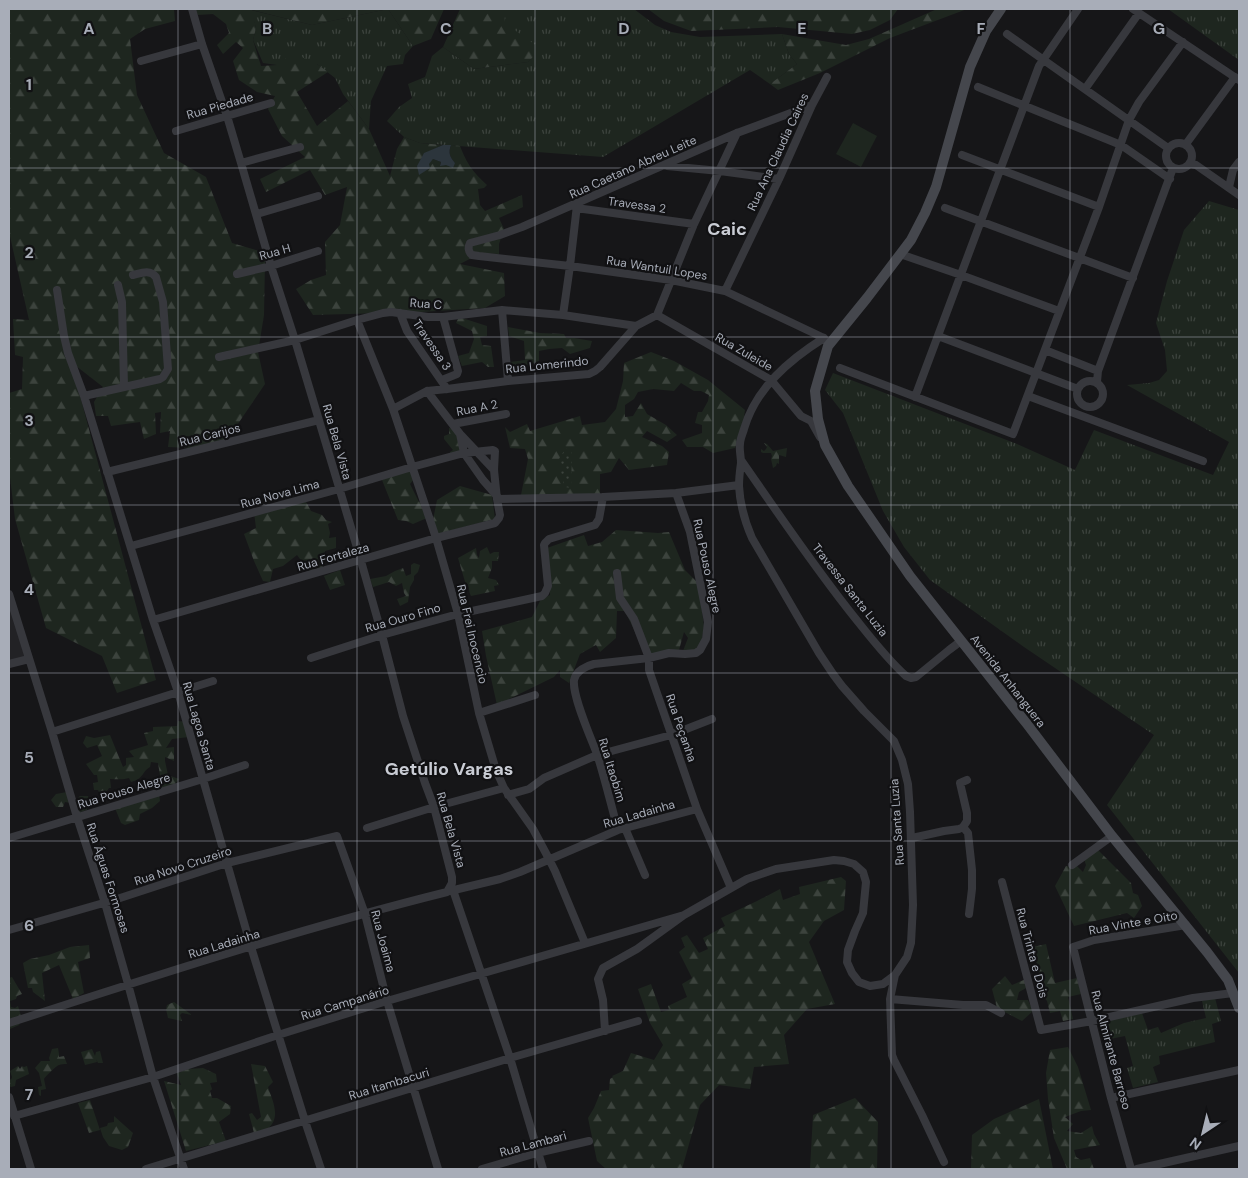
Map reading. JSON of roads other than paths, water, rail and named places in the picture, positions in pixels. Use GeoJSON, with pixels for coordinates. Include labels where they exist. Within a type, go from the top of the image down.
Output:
{"type":"FeatureCollection","features":[{"type":"Feature","properties":{"kind":"street","name":"Rua Bela Vista"},"geometry":{"type":"LineString","coordinates":[[192,9],[227,116],[319,420],[382,634],[403,716],[434,807],[451,869],[451,888],[510,1058],[542,1169]]}},
{"type":"Feature","properties":{"kind":"street"},"geometry":{"type":"LineString","coordinates":[[826,342],[867,298],[911,240],[936,187],[970,67],[986,31],[1000,9]]}},
{"type":"Feature","properties":{"kind":"street"},"geometry":{"type":"LineString","coordinates":[[915,397],[1039,66],[1078,9]]}},
{"type":"Feature","properties":{"kind":"street"},"geometry":{"type":"LineString","coordinates":[[1085,89],[1136,11],[1237,78],[1186,144]]}},
{"type":"Feature","properties":{"kind":"street"},"geometry":{"type":"LineString","coordinates":[[1007,34],[1168,148]]}},
{"type":"Feature","properties":{"kind":"street"},"geometry":{"type":"LineString","coordinates":[[840,368],[1013,434],[1099,206],[1129,120],[1139,102],[1183,42]]}},
{"type":"Feature","properties":{"kind":"street"},"geometry":{"type":"LineString","coordinates":[[141,61],[202,44]]}},
{"type":"Feature","properties":{"kind":"street","name":"Rua Ana Claudia Caires"},"geometry":{"type":"LineString","coordinates":[[725,291],[827,77]]}},
{"type":"Feature","properties":{"kind":"street"},"geometry":{"type":"LineString","coordinates":[[978,88],[1121,145],[1170,179]]}},
{"type":"Feature","properties":{"kind":"street","name":"Rua Piedade"},"geometry":{"type":"LineString","coordinates":[[176,131],[271,103]]}},
{"type":"Feature","properties":{"kind":"street","name":"Rua Caetano Abreu Leite"},"geometry":{"type":"LineString","coordinates":[[469,251],[470,243],[500,235],[577,206],[737,133],[812,105]]}},
{"type":"Feature","properties":{"kind":"street"},"geometry":{"type":"LineString","coordinates":[[657,315],[694,224],[737,133]]}},
{"type":"Feature","properties":{"kind":"street"},"geometry":{"type":"LineString","coordinates":[[1174,144],[1186,144],[1193,153],[1191,164],[1181,170],[1173,168],[1166,159],[1168,148],[1174,144]]}},
{"type":"Feature","properties":{"kind":"street"},"geometry":{"type":"LineString","coordinates":[[241,163],[300,147]]}},
{"type":"Feature","properties":{"kind":"street"},"geometry":{"type":"LineString","coordinates":[[962,155],[1099,206]]}},
{"type":"Feature","properties":{"kind":"street"},"geometry":{"type":"LineString","coordinates":[[1228,188],[1239,162]]}},
{"type":"Feature","properties":{"kind":"street"},"geometry":{"type":"LineString","coordinates":[[1191,164],[1196,165],[1239,195]]}},
{"type":"Feature","properties":{"kind":"street"},"geometry":{"type":"LineString","coordinates":[[665,165],[778,179]]}},
{"type":"Feature","properties":{"kind":"street"},"geometry":{"type":"LineString","coordinates":[[1097,382],[1098,371],[1173,168]]}},
{"type":"Feature","properties":{"kind":"street"},"geometry":{"type":"LineString","coordinates":[[257,214],[318,196]]}},
{"type":"Feature","properties":{"kind":"street"},"geometry":{"type":"LineString","coordinates":[[562,315],[577,206]]}},
{"type":"Feature","properties":{"kind":"street","name":"Travessa 2"},"geometry":{"type":"LineString","coordinates":[[577,206],[694,224]]}},
{"type":"Feature","properties":{"kind":"street"},"geometry":{"type":"LineString","coordinates":[[945,208],[1132,278]]}},
{"type":"Feature","properties":{"kind":"street","name":"Rua H"},"geometry":{"type":"LineString","coordinates":[[237,274],[271,266],[318,251]]}},
{"type":"Feature","properties":{"kind":"street","name":"Rua Wantuil Lopes"},"geometry":{"type":"LineString","coordinates":[[469,251],[472,255],[671,280],[725,291],[826,342]]}},
{"type":"Feature","properties":{"kind":"street"},"geometry":{"type":"LineString","coordinates":[[900,254],[961,274],[1058,311]]}},
{"type":"Feature","properties":{"kind":"street"},"geometry":{"type":"LineString","coordinates":[[84,396],[160,379],[168,369],[163,302],[156,277],[149,272],[133,275]]}},
{"type":"Feature","properties":{"kind":"street"},"geometry":{"type":"LineString","coordinates":[[118,285],[122,302],[124,386]]}},
{"type":"Feature","properties":{"kind":"street","name":"Rua Lagoa Santa"},"geometry":{"type":"LineString","coordinates":[[57,290],[68,353],[84,396],[153,620],[178,692],[251,947],[321,1169]]}},
{"type":"Feature","properties":{"kind":"street"},"geometry":{"type":"LineString","coordinates":[[502,310],[508,381]]}},
{"type":"Feature","properties":{"kind":"street","name":"Rua C"},"geometry":{"type":"LineString","coordinates":[[220,357],[295,340],[383,313],[443,317],[502,310],[562,315],[636,326]]}},
{"type":"Feature","properties":{"kind":"street","name":"Travessa 3"},"geometry":{"type":"LineString","coordinates":[[400,313],[407,331],[447,389]]}},
{"type":"Feature","properties":{"kind":"street","name":"Rua Lomerindo"},"geometry":{"type":"LineString","coordinates":[[427,391],[589,374],[600,367],[636,326],[657,315]]}},
{"type":"Feature","properties":{"kind":"street","name":"Rua Zuleide"},"geometry":{"type":"LineString","coordinates":[[657,315],[771,380],[801,416],[811,421],[825,445]]}},
{"type":"Feature","properties":{"kind":"street"},"geometry":{"type":"LineString","coordinates":[[442,380],[457,374],[458,371],[443,317]]}},
{"type":"Feature","properties":{"kind":"street","name":"Rua Frei Inocencio"},"geometry":{"type":"LineString","coordinates":[[357,320],[393,409],[436,538],[458,614],[479,712],[496,770],[506,792],[533,829],[549,859],[584,943]]}},
{"type":"Feature","properties":{"kind":"street"},"geometry":{"type":"LineString","coordinates":[[938,336],[1078,389]]}},
{"type":"Feature","properties":{"kind":"street","name":"Rua Santa Luzia"},"geometry":{"type":"LineString","coordinates":[[826,342],[797,357],[771,380],[748,416],[740,443],[739,485],[744,520],[752,538],[819,653],[842,686],[894,741],[902,760],[908,784],[912,838],[913,905],[911,943],[907,957],[894,974],[890,999],[892,1055],[944,1162]]}},
{"type":"Feature","properties":{"kind":"street","name":"Avenida Anhanguera"},"geometry":{"type":"LineString","coordinates":[[826,342],[815,391],[818,418],[825,445],[848,486],[910,576],[1027,724],[1112,836],[1186,925],[1228,980],[1239,1008]]}},
{"type":"Feature","properties":{"kind":"street"},"geometry":{"type":"LineString","coordinates":[[1045,350],[1098,371]]}},
{"type":"Feature","properties":{"kind":"street"},"geometry":{"type":"LineString","coordinates":[[1093,380],[1097,382],[1104,390],[1103,398],[1096,406],[1084,406],[1077,397],[1079,386],[1085,381],[1093,380]]}},
{"type":"Feature","properties":{"kind":"street"},"geometry":{"type":"LineString","coordinates":[[393,409],[427,391],[460,434],[494,470]]}},
{"type":"Feature","properties":{"kind":"street"},"geometry":{"type":"LineString","coordinates":[[1028,396],[1203,461]]}},
{"type":"Feature","properties":{"kind":"street"},"geometry":{"type":"LineString","coordinates":[[1081,416],[1084,406]]}},
{"type":"Feature","properties":{"kind":"street","name":"Rua A 2"},"geometry":{"type":"LineString","coordinates":[[452,424],[506,414]]}},
{"type":"Feature","properties":{"kind":"street","name":"Rua Carijos"},"geometry":{"type":"LineString","coordinates":[[107,472],[319,420]]}},
{"type":"Feature","properties":{"kind":"street"},"geometry":{"type":"LineString","coordinates":[[460,434],[464,453],[482,480],[497,497],[603,497],[676,493],[739,485]]}},
{"type":"Feature","properties":{"kind":"street","name":"Rua Nova Lima"},"geometry":{"type":"LineString","coordinates":[[131,546],[339,489],[412,466],[464,453],[494,450]]}},
{"type":"Feature","properties":{"kind":"street","name":"Rua Fortaleza"},"geometry":{"type":"LineString","coordinates":[[153,620],[436,538],[494,524],[498,521],[500,515],[494,470],[496,452],[494,450]]}},
{"type":"Feature","properties":{"kind":"street","name":"Travessa Santa Luzia"},"geometry":{"type":"LineString","coordinates":[[741,460],[839,598],[906,676],[916,677],[961,641]]}},
{"type":"Feature","properties":{"kind":"street","name":"Rua Pouso Alegre"},"geometry":{"type":"LineString","coordinates":[[583,718],[574,688],[574,678],[587,666],[649,658],[669,653],[696,653],[703,645],[707,634],[708,622],[690,532],[676,493]]}},
{"type":"Feature","properties":{"kind":"street","name":"Rua Ouro Fino"},"geometry":{"type":"LineString","coordinates":[[311,658],[382,634],[458,614],[542,596],[548,586],[545,542],[598,523],[603,497]]}},
{"type":"Feature","properties":{"kind":"street","name":"Rua Peçanha"},"geometry":{"type":"LineString","coordinates":[[617,573],[620,598],[634,619],[649,658],[649,670],[697,809],[731,888]]}},
{"type":"Feature","properties":{"kind":"street","name":"Rua Águas Formosas"},"geometry":{"type":"LineString","coordinates":[[9,594],[77,818],[105,902],[153,1077],[184,1169]]}},
{"type":"Feature","properties":{"kind":"street"},"geometry":{"type":"LineString","coordinates":[[9,664],[29,658]]}},
{"type":"Feature","properties":{"kind":"street"},"geometry":{"type":"LineString","coordinates":[[52,732],[213,681]]}},
{"type":"Feature","properties":{"kind":"street"},"geometry":{"type":"LineString","coordinates":[[479,712],[535,695]]}},
{"type":"Feature","properties":{"kind":"street","name":"Rua Itaobim"},"geometry":{"type":"LineString","coordinates":[[583,718],[622,829],[645,875]]}},
{"type":"Feature","properties":{"kind":"street"},"geometry":{"type":"LineString","coordinates":[[368,828],[434,807],[529,789],[544,778],[597,755],[671,735],[712,719]]}},
{"type":"Feature","properties":{"kind":"street","name":"Rua Pouso Alegre"},"geometry":{"type":"LineString","coordinates":[[9,838],[245,765]]}},
{"type":"Feature","properties":{"kind":"street"},"geometry":{"type":"LineString","coordinates":[[912,838],[963,827],[967,821],[967,814],[960,783],[967,780]]}},
{"type":"Feature","properties":{"kind":"street","name":"Rua Ladainha"},"geometry":{"type":"LineString","coordinates":[[9,1023],[128,984],[451,888],[500,879],[622,829],[697,809]]}},
{"type":"Feature","properties":{"kind":"street"},"geometry":{"type":"LineString","coordinates":[[963,827],[968,833],[972,870],[969,914]]}},
{"type":"Feature","properties":{"kind":"street","name":"Rua Novo Cruzeiro"},"geometry":{"type":"LineString","coordinates":[[9,930],[227,863],[337,836]]}},
{"type":"Feature","properties":{"kind":"street","name":"Rua Joaima"},"geometry":{"type":"LineString","coordinates":[[337,836],[365,914],[387,1001],[438,1169]]}},
{"type":"Feature","properties":{"kind":"street"},"geometry":{"type":"LineString","coordinates":[[1072,865],[1112,836]]}},
{"type":"Feature","properties":{"kind":"street","name":"Rua Campanário"},"geometry":{"type":"LineString","coordinates":[[606,1031],[603,1000],[598,979],[603,968],[684,915],[731,888],[747,879],[776,869],[834,860],[854,864],[863,872],[866,882],[863,914],[848,950],[847,962],[852,974],[859,982],[870,986],[883,984],[894,974]]}},
{"type":"Feature","properties":{"kind":"street","name":"Rua Trinta e Dois"},"geometry":{"type":"LineString","coordinates":[[1002,882],[1040,1030],[1092,1021]]}},
{"type":"Feature","properties":{"kind":"street","name":"Rua Campanário"},"geometry":{"type":"LineString","coordinates":[[14,1116],[153,1077],[387,1001],[684,915]]}},
{"type":"Feature","properties":{"kind":"street","name":"Rua Vinte e Oito"},"geometry":{"type":"LineString","coordinates":[[1084,944],[1094,940],[1186,925]]}},
{"type":"Feature","properties":{"kind":"street","name":"Rua Almirante Barroso"},"geometry":{"type":"LineString","coordinates":[[1084,944],[1073,947],[1131,1169]]}},
{"type":"Feature","properties":{"kind":"street"},"geometry":{"type":"LineString","coordinates":[[1092,1021],[1193,998],[1234,993]]}},
{"type":"Feature","properties":{"kind":"street"},"geometry":{"type":"LineString","coordinates":[[890,999],[986,1005],[1001,1013]]}},
{"type":"Feature","properties":{"kind":"street","name":"Rua Itambacuri"},"geometry":{"type":"LineString","coordinates":[[146,1169],[638,1021]]}},
{"type":"Feature","properties":{"kind":"street"},"geometry":{"type":"LineString","coordinates":[[1111,1098],[1239,1070]]}},
{"type":"Feature","properties":{"kind":"street"},"geometry":{"type":"LineString","coordinates":[[9,1097],[31,1169]]}},
{"type":"Feature","properties":{"kind":"street","name":"Rua Lambari"},"geometry":{"type":"LineString","coordinates":[[482,1169],[537,1153],[589,1141]]}},
{"type":"Feature","properties":{"kind":"street"},"geometry":{"type":"LineString","coordinates":[[1137,1169],[1239,1146]]}},
{"type":"Feature","properties":{"kind":"district","name":"Caic"},"geometry":{"type":"Point","coordinates":[727,229]}},
{"type":"Feature","properties":{"kind":"district","name":"Getúlio Vargas"},"geometry":{"type":"Point","coordinates":[449,769]}}]}
